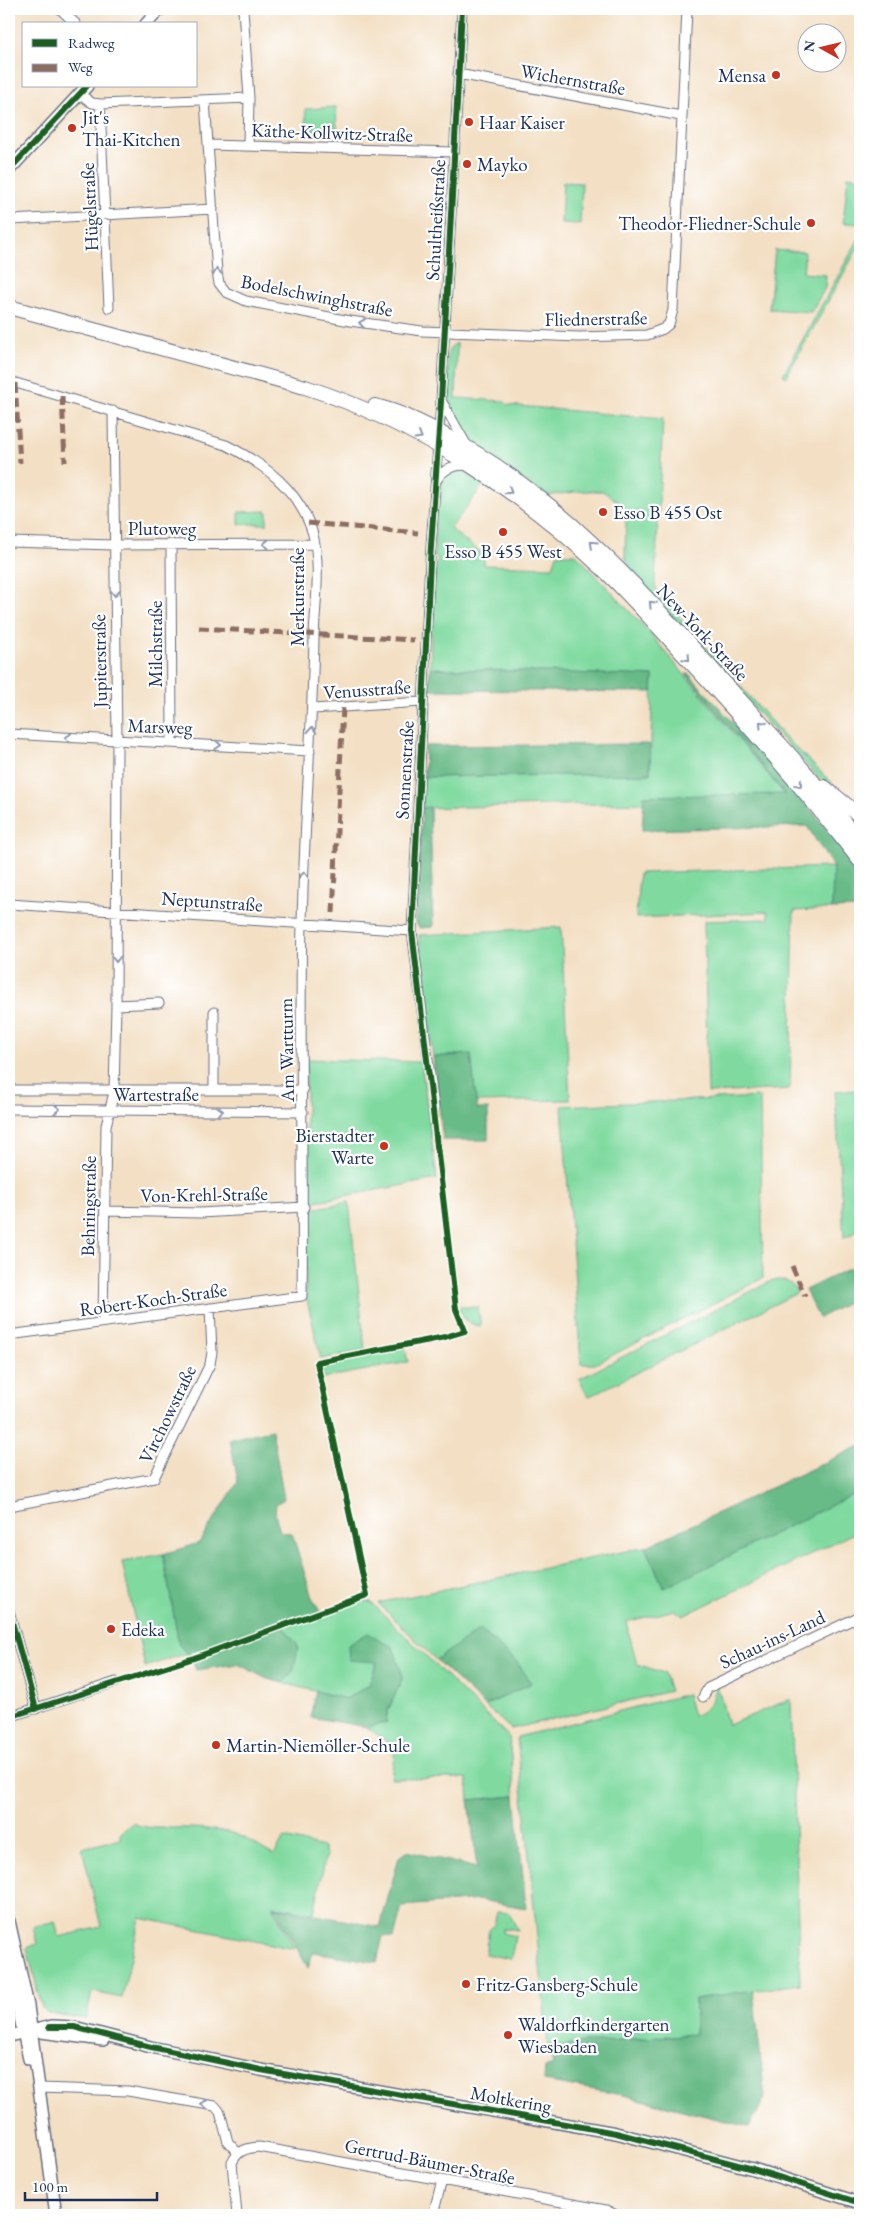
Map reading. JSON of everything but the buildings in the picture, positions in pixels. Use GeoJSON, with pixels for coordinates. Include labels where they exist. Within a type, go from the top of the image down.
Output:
{"type":"FeatureCollection","features":[{"type":"Feature","properties":{"kind":"main road"},"geometry":{"type":"LineString","coordinates":[[9,308],[344,399]]}},
{"type":"Feature","properties":{"kind":"main road","name":"New-York-Straße"},"geometry":{"type":"LineString","coordinates":[[344,399],[393,411],[469,448],[496,466],[574,527],[628,578],[794,760],[854,828],[860,846]]}},
{"type":"Feature","properties":{"kind":"main road","name":"New-York-Straße"},"geometry":{"type":"LineString","coordinates":[[344,399],[414,432],[506,488],[540,513],[606,571],[732,708],[819,808]]}},
{"type":"Feature","properties":{"kind":"main road"},"geometry":{"type":"LineString","coordinates":[[794,760],[860,816]]}},
{"type":"Feature","properties":{"kind":"main road"},"geometry":{"type":"LineString","coordinates":[[819,808],[854,828]]}},
{"type":"Feature","properties":{"kind":"main road"},"geometry":{"type":"LineString","coordinates":[[819,808],[860,861]]}},
{"type":"Feature","properties":{"kind":"street"},"geometry":{"type":"LineString","coordinates":[[60,9],[74,22]]}},
{"type":"Feature","properties":{"kind":"street"},"geometry":{"type":"LineString","coordinates":[[148,22],[160,9]]}},
{"type":"Feature","properties":{"kind":"street"},"geometry":{"type":"LineString","coordinates":[[243,9],[249,98],[248,145]]}},
{"type":"Feature","properties":{"kind":"street","name":"Schultheißstraße"},"geometry":{"type":"LineString","coordinates":[[439,432],[462,9]]}},
{"type":"Feature","properties":{"kind":"street","name":"Fliednerstraße"},"geometry":{"type":"LineString","coordinates":[[445,332],[618,338],[646,336],[663,329],[668,324],[673,310],[687,9]]}},
{"type":"Feature","properties":{"kind":"street","name":"Wichernstraße"},"geometry":{"type":"LineString","coordinates":[[458,74],[681,116]]}},
{"type":"Feature","properties":{"kind":"street"},"geometry":{"type":"LineString","coordinates":[[9,170],[84,90],[92,103],[100,104],[249,98]]}},
{"type":"Feature","properties":{"kind":"street","name":"Bodelschwinghstraße"},"geometry":{"type":"LineString","coordinates":[[205,101],[216,272],[219,283],[234,297],[246,301],[350,321],[445,332]]}},
{"type":"Feature","properties":{"kind":"street","name":"Hügelstraße"},"geometry":{"type":"LineString","coordinates":[[100,104],[109,308]]}},
{"type":"Feature","properties":{"kind":"street","name":"Käthe-Kollwitz-Straße"},"geometry":{"type":"LineString","coordinates":[[209,145],[454,152]]}},
{"type":"Feature","properties":{"kind":"street"},"geometry":{"type":"LineString","coordinates":[[11,220],[213,209]]}},
{"type":"Feature","properties":{"kind":"street","name":"Merkurstraße"},"geometry":{"type":"LineString","coordinates":[[9,381],[226,445],[249,456],[266,468],[286,486],[303,512],[315,544],[316,562],[313,708],[302,924]]}},
{"type":"Feature","properties":{"kind":"street","name":"Schultheißstraße"},"geometry":{"type":"LineString","coordinates":[[441,401],[451,422],[469,448]]}},
{"type":"Feature","properties":{"kind":"street","name":"Jupiterstraße"},"geometry":{"type":"LineString","coordinates":[[113,411],[117,741],[116,1005]]}},
{"type":"Feature","properties":{"kind":"street","name":"Sonnenstraße"},"geometry":{"type":"LineString","coordinates":[[434,1108],[412,931],[422,702],[439,432]]}},
{"type":"Feature","properties":{"kind":"street"},"geometry":{"type":"LineString","coordinates":[[435,482],[447,469],[455,465],[468,465]]}},
{"type":"Feature","properties":{"kind":"street","name":"Plutoweg"},"geometry":{"type":"LineString","coordinates":[[9,542],[114,545],[315,544]]}},
{"type":"Feature","properties":{"kind":"street","name":"Milchstraße"},"geometry":{"type":"LineString","coordinates":[[171,544],[172,742]]}},
{"type":"Feature","properties":{"kind":"street","name":"Venusstraße"},"geometry":{"type":"LineString","coordinates":[[313,708],[422,702]]}},
{"type":"Feature","properties":{"kind":"street","name":"Marsweg"},"geometry":{"type":"LineString","coordinates":[[9,734],[310,751]]}},
{"type":"Feature","properties":{"kind":"street","name":"Neptunstraße"},"geometry":{"type":"LineString","coordinates":[[9,904],[412,931]]}},
{"type":"Feature","properties":{"kind":"street","name":"Am Wartturm"},"geometry":{"type":"LineString","coordinates":[[302,924],[304,1207],[302,1296]]}},
{"type":"Feature","properties":{"kind":"street"},"geometry":{"type":"LineString","coordinates":[[116,1005],[159,1003]]}},
{"type":"Feature","properties":{"kind":"street","name":"Behringstraße"},"geometry":{"type":"LineString","coordinates":[[104,1322],[106,1126],[108,1110],[114,1092],[116,1005]]}},
{"type":"Feature","properties":{"kind":"street","name":"Wartestraße"},"geometry":{"type":"LineString","coordinates":[[214,1012],[214,1090]]}},
{"type":"Feature","properties":{"kind":"street","name":"Wartestraße"},"geometry":{"type":"LineString","coordinates":[[9,1090],[114,1092],[303,1090]]}},
{"type":"Feature","properties":{"kind":"street","name":"Wartestraße"},"geometry":{"type":"LineString","coordinates":[[9,1108],[303,1112]]}},
{"type":"Feature","properties":{"kind":"street","name":"Von-Krehl-Straße"},"geometry":{"type":"LineString","coordinates":[[106,1211],[200,1213],[304,1207]]}},
{"type":"Feature","properties":{"kind":"street","name":"Robert-Koch-Straße"},"geometry":{"type":"LineString","coordinates":[[9,1336],[302,1296]]}},
{"type":"Feature","properties":{"kind":"street","name":"Virchowstraße"},"geometry":{"type":"LineString","coordinates":[[9,1506],[154,1478],[210,1364],[212,1352],[210,1308]]}},
{"type":"Feature","properties":{"kind":"street"},"geometry":{"type":"LineString","coordinates":[[9,1611],[36,1709]]}},
{"type":"Feature","properties":{"kind":"street","name":"Schau-ins-Land"},"geometry":{"type":"LineString","coordinates":[[703,1696],[708,1688],[860,1616]]}},
{"type":"Feature","properties":{"kind":"street"},"geometry":{"type":"LineString","coordinates":[[9,1717],[116,1682]]}},
{"type":"Feature","properties":{"kind":"street"},"geometry":{"type":"LineString","coordinates":[[9,1921],[44,2126]]}},
{"type":"Feature","properties":{"kind":"street"},"geometry":{"type":"LineString","coordinates":[[9,1966],[40,2088],[56,2215]]}},
{"type":"Feature","properties":{"kind":"street","name":"Moltkering"},"geometry":{"type":"LineString","coordinates":[[9,2036],[52,2026],[74,2027],[261,2070],[616,2133],[745,2167],[860,2203]]}},
{"type":"Feature","properties":{"kind":"street"},"geometry":{"type":"LineString","coordinates":[[40,2088],[128,2091],[214,2106],[220,2112],[228,2142],[238,2153],[232,2164],[237,2215]]}},
{"type":"Feature","properties":{"kind":"street","name":"Gertrud-Bäumer-Straße"},"geometry":{"type":"LineString","coordinates":[[238,2153],[248,2148],[258,2147],[606,2210],[616,2215]]}},
{"type":"Feature","properties":{"kind":"street"},"geometry":{"type":"LineString","coordinates":[[433,2215],[442,2180]]}},
{"type":"Feature","properties":{"kind":"green space"},"geometry":{"type":"Polygon","coordinates":[[[336,107],[337,129],[307,131],[305,109],[336,107]]]}},
{"type":"Feature","properties":{"kind":"green space"},"geometry":{"type":"Polygon","coordinates":[[[848,176],[860,178],[860,224],[843,223],[848,176]]]}},
{"type":"Feature","properties":{"kind":"green space"},"geometry":{"type":"Polygon","coordinates":[[[563,182],[582,183],[580,224],[561,223],[563,182]]]}},
{"type":"Feature","properties":{"kind":"green space"},"geometry":{"type":"Polygon","coordinates":[[[858,240],[860,244],[786,377],[783,375],[858,240]]]}},
{"type":"Feature","properties":{"kind":"green space"},"geometry":{"type":"Polygon","coordinates":[[[775,250],[805,252],[803,273],[826,275],[825,288],[811,312],[769,309],[775,250]]]}},
{"type":"Feature","properties":{"kind":"green space"},"geometry":{"type":"Polygon","coordinates":[[[457,343],[456,398],[504,401],[508,405],[663,419],[655,583],[657,592],[784,736],[838,789],[839,795],[811,770],[638,583],[625,557],[626,513],[621,504],[603,491],[582,491],[545,496],[483,450],[462,429],[453,413],[450,401],[447,362],[449,351],[457,343]]]}},
{"type":"Feature","properties":{"kind":"green space"},"geometry":{"type":"Polygon","coordinates":[[[455,471],[462,471],[483,485],[450,529],[484,555],[484,565],[553,567],[557,554],[576,554],[648,631],[785,795],[644,796],[643,803],[422,808],[423,777],[650,774],[653,676],[430,668],[434,566],[438,558],[434,555],[437,504],[441,484],[445,477],[455,471]]]}},
{"type":"Feature","properties":{"kind":"green space"},"geometry":{"type":"Polygon","coordinates":[[[267,511],[267,524],[239,524],[239,512],[267,511]]]}},
{"type":"Feature","properties":{"kind":"green space"},"geometry":{"type":"Polygon","coordinates":[[[430,668],[653,676],[652,692],[429,690],[430,668]]]}},
{"type":"Feature","properties":{"kind":"green space"},"geometry":{"type":"Polygon","coordinates":[[[686,674],[689,674],[808,806],[860,871],[860,908],[832,909],[833,867],[807,826],[642,830],[644,796],[785,794],[686,674]]]}},
{"type":"Feature","properties":{"kind":"green space"},"geometry":{"type":"Polygon","coordinates":[[[649,744],[650,774],[424,777],[425,746],[649,744]]]}},
{"type":"Feature","properties":{"kind":"green space"},"geometry":{"type":"Polygon","coordinates":[[[430,807],[433,927],[419,928],[416,923],[422,808],[430,807]]]}},
{"type":"Feature","properties":{"kind":"green space"},"geometry":{"type":"Polygon","coordinates":[[[833,867],[832,909],[794,911],[790,1089],[708,1093],[704,921],[768,919],[768,912],[636,918],[639,873],[833,867]]]}},
{"type":"Feature","properties":{"kind":"green space"},"geometry":{"type":"Polygon","coordinates":[[[561,927],[570,1100],[476,1102],[471,1054],[433,1057],[419,935],[561,927]]]}},
{"type":"Feature","properties":{"kind":"green space"},"geometry":{"type":"Polygon","coordinates":[[[471,1054],[477,1109],[488,1109],[488,1140],[443,1140],[433,1057],[471,1054]]]}},
{"type":"Feature","properties":{"kind":"green space"},"geometry":{"type":"Polygon","coordinates":[[[306,1059],[421,1062],[437,1179],[306,1203],[306,1059]]]}},
{"type":"Feature","properties":{"kind":"green space"},"geometry":{"type":"Polygon","coordinates":[[[860,1090],[860,1230],[844,1238],[835,1091],[860,1090]]]}},
{"type":"Feature","properties":{"kind":"green space"},"geometry":{"type":"Polygon","coordinates":[[[760,1097],[763,1278],[595,1364],[581,1364],[562,1106],[760,1097]]]}},
{"type":"Feature","properties":{"kind":"green space"},"geometry":{"type":"Polygon","coordinates":[[[349,1202],[365,1350],[321,1359],[306,1296],[306,1210],[349,1202]]]}},
{"type":"Feature","properties":{"kind":"green space"},"geometry":{"type":"Polygon","coordinates":[[[860,1263],[860,1296],[819,1318],[805,1290],[860,1263]]]}},
{"type":"Feature","properties":{"kind":"green space"},"geometry":{"type":"Polygon","coordinates":[[[773,1280],[788,1282],[797,1293],[588,1397],[579,1379],[773,1280]]]}},
{"type":"Feature","properties":{"kind":"green space"},"geometry":{"type":"Polygon","coordinates":[[[459,1307],[478,1307],[481,1326],[467,1321],[459,1307]]]}},
{"type":"Feature","properties":{"kind":"green space"},"geometry":{"type":"Polygon","coordinates":[[[405,1348],[408,1362],[324,1378],[321,1364],[405,1348]]]}},
{"type":"Feature","properties":{"kind":"green space"},"geometry":{"type":"Polygon","coordinates":[[[272,1430],[284,1499],[276,1504],[275,1513],[280,1532],[292,1533],[312,1597],[320,1612],[283,1626],[298,1646],[294,1669],[283,1683],[267,1679],[238,1664],[196,1670],[191,1658],[179,1645],[163,1554],[199,1543],[238,1482],[230,1439],[272,1430]]]}},
{"type":"Feature","properties":{"kind":"green space"},"geometry":{"type":"Polygon","coordinates":[[[860,1446],[860,1491],[664,1588],[645,1547],[860,1446]]]}},
{"type":"Feature","properties":{"kind":"green space"},"geometry":{"type":"Polygon","coordinates":[[[860,1491],[860,1530],[683,1616],[675,1610],[626,1622],[637,1664],[664,1673],[670,1691],[511,1729],[485,1706],[531,1683],[480,1629],[436,1660],[378,1603],[645,1547],[664,1588],[860,1491]]]}},
{"type":"Feature","properties":{"kind":"green space"},"geometry":{"type":"Polygon","coordinates":[[[163,1554],[179,1645],[188,1653],[145,1667],[122,1562],[163,1554]]]}},
{"type":"Feature","properties":{"kind":"green space"},"geometry":{"type":"Polygon","coordinates":[[[364,1601],[371,1602],[509,1737],[515,1796],[469,1800],[467,1778],[391,1779],[395,1748],[367,1727],[386,1722],[387,1714],[402,1677],[377,1662],[369,1685],[346,1699],[283,1683],[294,1669],[282,1626],[320,1612],[364,1601]]]}},
{"type":"Feature","properties":{"kind":"green space"},"geometry":{"type":"Polygon","coordinates":[[[480,1629],[517,1662],[531,1683],[485,1706],[436,1660],[480,1629]]]}},
{"type":"Feature","properties":{"kind":"green space"},"geometry":{"type":"Polygon","coordinates":[[[368,1633],[393,1647],[403,1677],[387,1713],[386,1723],[367,1727],[310,1717],[316,1691],[346,1699],[369,1685],[377,1662],[349,1660],[348,1645],[368,1633]]]}},
{"type":"Feature","properties":{"kind":"green space"},"geometry":{"type":"Polygon","coordinates":[[[717,1684],[728,1725],[791,1699],[800,1984],[695,1999],[695,2034],[548,2046],[517,1737],[687,1694],[693,1716],[710,1704],[717,1684]]]}},
{"type":"Feature","properties":{"kind":"green space"},"geometry":{"type":"Polygon","coordinates":[[[515,1796],[526,1908],[480,1900],[402,1906],[394,1938],[383,1936],[377,1962],[313,1952],[308,1968],[274,1907],[380,1927],[399,1857],[407,1851],[477,1868],[469,1800],[515,1796]]]}},
{"type":"Feature","properties":{"kind":"green space"},"geometry":{"type":"Polygon","coordinates":[[[132,1823],[153,1828],[199,1828],[228,1832],[246,1839],[274,1855],[284,1838],[323,1847],[326,1854],[314,1913],[272,1906],[295,1949],[140,1918],[122,1998],[92,1992],[86,2019],[48,2013],[42,2008],[27,1948],[37,1944],[33,1927],[55,1921],[59,1937],[101,1927],[82,1848],[120,1839],[120,1834],[132,1823]]]}},
{"type":"Feature","properties":{"kind":"green space"},"geometry":{"type":"Polygon","coordinates":[[[497,1912],[509,1913],[518,1930],[503,1928],[502,1933],[515,1936],[511,1959],[485,1954],[489,1930],[494,1925],[497,1912]]]}},
{"type":"Feature","properties":{"kind":"green space"},"geometry":{"type":"Polygon","coordinates":[[[753,1990],[765,2098],[749,2127],[623,2095],[544,2081],[545,2068],[553,2065],[548,2046],[695,2034],[695,1999],[753,1990]]]}},
{"type":"Feature","properties":{"kind":"marked path"},"geometry":{"type":"LineString","coordinates":[[15,383],[20,463]]}},
{"type":"Feature","properties":{"kind":"marked path"},"geometry":{"type":"LineString","coordinates":[[62,396],[65,462]]}},
{"type":"Feature","properties":{"kind":"marked path"},"geometry":{"type":"LineString","coordinates":[[308,523],[418,533]]}},
{"type":"Feature","properties":{"kind":"marked path"},"geometry":{"type":"LineString","coordinates":[[199,628],[414,640]]}},
{"type":"Feature","properties":{"kind":"marked path"},"geometry":{"type":"LineString","coordinates":[[333,913],[343,707]]}},
{"type":"Feature","properties":{"kind":"marked path"},"geometry":{"type":"LineString","coordinates":[[792,1266],[805,1296]]}},
{"type":"Feature","properties":{"kind":"cycle path"},"geometry":{"type":"LineString","coordinates":[[9,1717],[194,1658],[367,1595],[317,1362],[445,1337],[465,1331],[456,1309],[412,931],[430,561],[441,401],[462,9]]}},
{"type":"Feature","properties":{"kind":"cycle path"},"geometry":{"type":"LineString","coordinates":[[9,170],[85,88]]}},
{"type":"Feature","properties":{"kind":"cycle path"},"geometry":{"type":"LineString","coordinates":[[9,1611],[36,1709]]}},
{"type":"Feature","properties":{"kind":"cycle path"},"geometry":{"type":"LineString","coordinates":[[49,2027],[74,2027],[151,2047],[261,2070],[616,2133],[753,2169],[860,2203]]}},
{"type":"Feature","properties":{"kind":"place","name":"Mensa"},"geometry":{"type":"Point","coordinates":[776,75]}},
{"type":"Feature","properties":{"kind":"place","name":"Haar Kaiser"},"geometry":{"type":"Point","coordinates":[469,122]}},
{"type":"Feature","properties":{"kind":"place","name":"Jit's Thai-Kitchen"},"geometry":{"type":"Point","coordinates":[72,128]}},
{"type":"Feature","properties":{"kind":"place","name":"Mayko"},"geometry":{"type":"Point","coordinates":[467,164]}},
{"type":"Feature","properties":{"kind":"place","name":"Theodor-Fliedner-Schule"},"geometry":{"type":"Point","coordinates":[811,223]}},
{"type":"Feature","properties":{"kind":"place","name":"Esso B 455 Ost"},"geometry":{"type":"Point","coordinates":[603,512]}},
{"type":"Feature","properties":{"kind":"place","name":"Esso B 455 West"},"geometry":{"type":"Point","coordinates":[503,532]}},
{"type":"Feature","properties":{"kind":"place","name":"Bierstadter Warte"},"geometry":{"type":"Point","coordinates":[384,1146]}},
{"type":"Feature","properties":{"kind":"place","name":"Edeka"},"geometry":{"type":"Point","coordinates":[111,1629]}},
{"type":"Feature","properties":{"kind":"place","name":"Martin-Niemöller-Schule"},"geometry":{"type":"Point","coordinates":[216,1745]}},
{"type":"Feature","properties":{"kind":"place","name":"Fritz-Gansberg-Schule"},"geometry":{"type":"Point","coordinates":[466,1984]}},
{"type":"Feature","properties":{"kind":"place","name":"Waldorfkindergarten Wiesbaden"},"geometry":{"type":"Point","coordinates":[508,2035]}}]}
